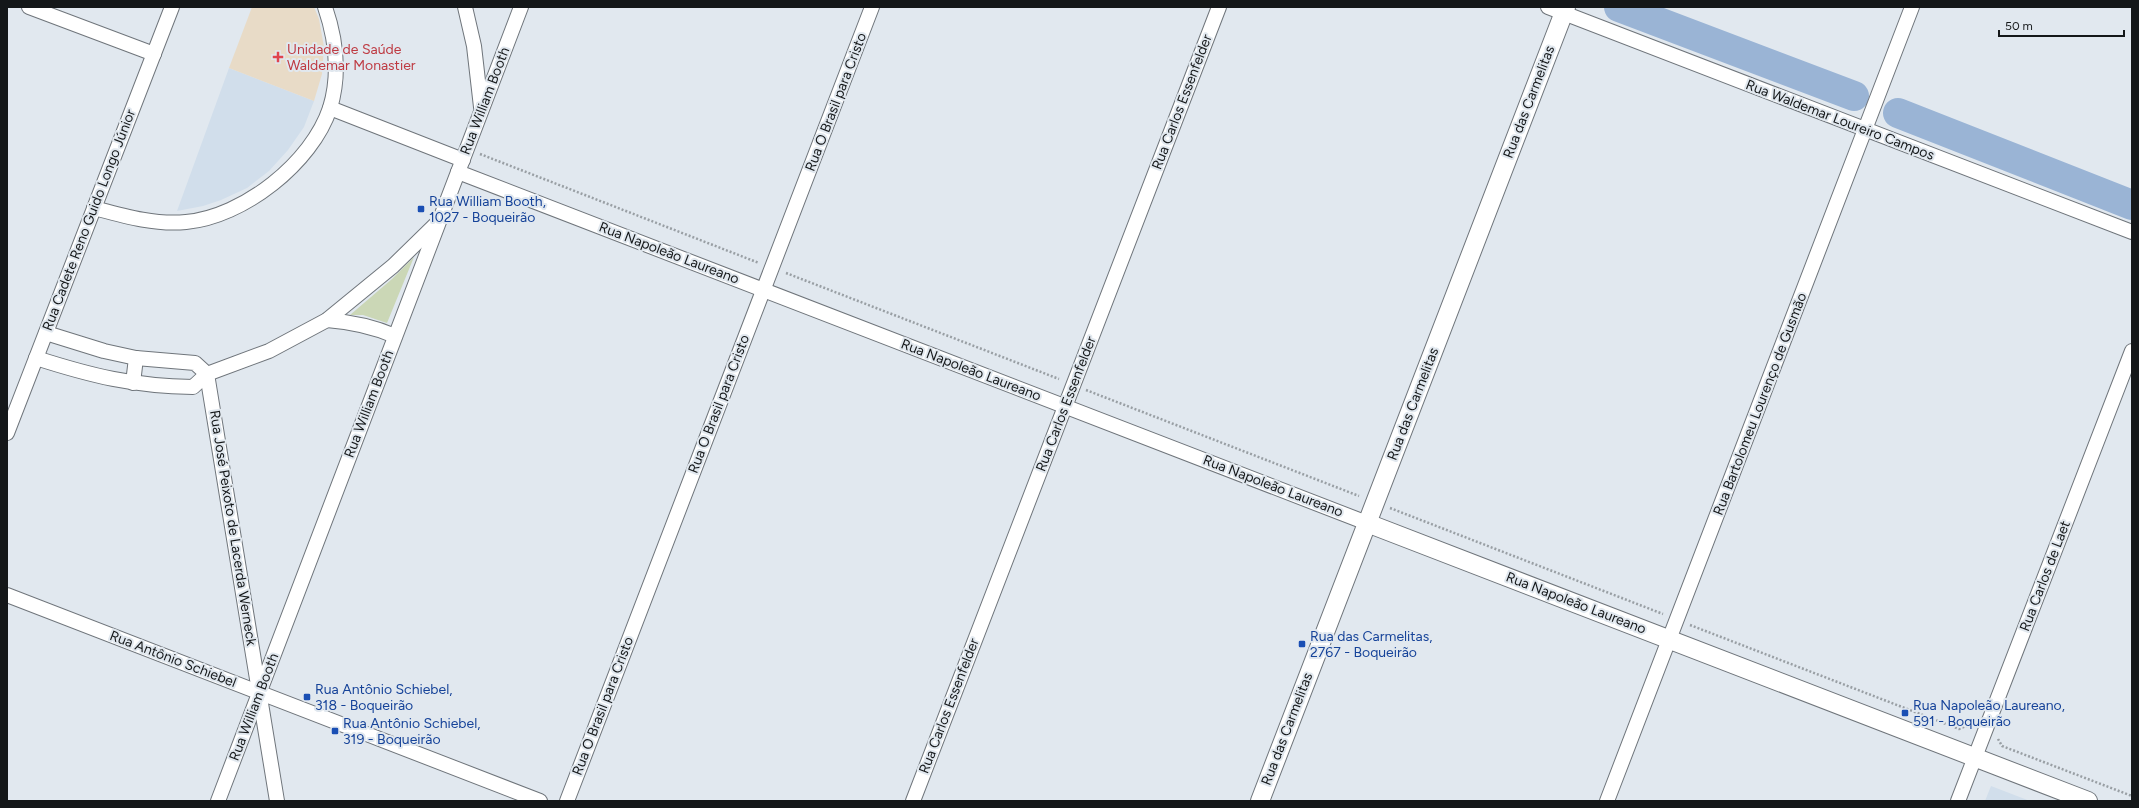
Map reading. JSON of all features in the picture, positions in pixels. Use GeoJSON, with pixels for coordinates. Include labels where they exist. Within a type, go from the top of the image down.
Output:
{"type":"FeatureCollection","features":[{"type":"Feature","properties":{"kind":"street"},"geometry":{"type":"LineString","coordinates":[[29,7],[154,54]]}},
{"type":"Feature","properties":{"kind":"street","name":"Rua Cadete Reno Guido Longo Júnior"},"geometry":{"type":"LineString","coordinates":[[7,433],[172,7]]}},
{"type":"Feature","properties":{"kind":"street"},"geometry":{"type":"LineString","coordinates":[[94,208],[157,222],[187,222],[219,215],[249,200],[274,182],[312,143],[330,108],[336,55],[331,25],[324,7]]}},
{"type":"Feature","properties":{"kind":"street"},"geometry":{"type":"LineString","coordinates":[[466,7],[474,46],[481,111]]}},
{"type":"Feature","properties":{"kind":"street","name":"Rua William Booth"},"geometry":{"type":"LineString","coordinates":[[218,801],[521,7]]}},
{"type":"Feature","properties":{"kind":"street","name":"Rua O Brasil para Cristo"},"geometry":{"type":"LineString","coordinates":[[567,801],[872,7]]}},
{"type":"Feature","properties":{"kind":"street","name":"Rua Carlos Essenfelder"},"geometry":{"type":"LineString","coordinates":[[913,801],[1218,7]]}},
{"type":"Feature","properties":{"kind":"street","name":"Rua Bartolomeu Lourenço de Gusmão"},"geometry":{"type":"LineString","coordinates":[[1607,801],[1912,7]]}},
{"type":"Feature","properties":{"kind":"street","name":"Rua Waldemar Loureiro Campos"},"geometry":{"type":"LineString","coordinates":[[1559,9],[2132,232]]}},
{"type":"Feature","properties":{"kind":"street","name":"Rua das Carmelitas"},"geometry":{"type":"LineString","coordinates":[[1260,801],[1367,522],[1559,9]]}},
{"type":"Feature","properties":{"kind":"street","name":"Rua Napoleão Laureano"},"geometry":{"type":"LineString","coordinates":[[330,108],[460,166],[763,290],[2088,801]]}},
{"type":"Feature","properties":{"kind":"street"},"geometry":{"type":"LineString","coordinates":[[36,358],[100,378],[133,383],[193,387],[207,374],[269,351],[327,320],[393,266],[440,220]]}},
{"type":"Feature","properties":{"kind":"street"},"geometry":{"type":"LineString","coordinates":[[327,320],[356,323],[374,327],[395,336]]}},
{"type":"Feature","properties":{"kind":"street"},"geometry":{"type":"LineString","coordinates":[[46,333],[98,350],[136,358],[195,363],[207,374]]}},
{"type":"Feature","properties":{"kind":"street","name":"Rua Carlos de Laet"},"geometry":{"type":"LineString","coordinates":[[1958,801],[2132,351]]}},
{"type":"Feature","properties":{"kind":"street"},"geometry":{"type":"LineString","coordinates":[[133,383],[136,358]]}},
{"type":"Feature","properties":{"kind":"street","name":"Rua José Peixoto de Lacerda Werneck"},"geometry":{"type":"LineString","coordinates":[[207,374],[277,801]]}},
{"type":"Feature","properties":{"kind":"street","name":"Rua Antônio Schiebel"},"geometry":{"type":"LineString","coordinates":[[7,595],[540,801]]}},
{"type":"Feature","properties":{"kind":"path"},"geometry":{"type":"LineString","coordinates":[[489,158],[758,262]]}},
{"type":"Feature","properties":{"kind":"path"},"geometry":{"type":"LineString","coordinates":[[784,272],[1061,380]]}},
{"type":"Feature","properties":{"kind":"path"},"geometry":{"type":"LineString","coordinates":[[1088,391],[1356,495]]}},
{"type":"Feature","properties":{"kind":"path"},"geometry":{"type":"LineString","coordinates":[[1396,510],[1659,612]]}},
{"type":"Feature","properties":{"kind":"path"},"geometry":{"type":"LineString","coordinates":[[1696,627],[1959,730]]}},
{"type":"Feature","properties":{"kind":"path"},"geometry":{"type":"LineString","coordinates":[[2002,746],[2132,796]]}},
{"type":"Feature","properties":{"kind":"shaded area","name":"Unidade de Saúde Waldemar Monastier"},"geometry":{"type":"Polygon","coordinates":[[[252,7],[314,7],[319,19],[324,47],[322,74],[314,101],[229,68],[252,7]]]}},
{"type":"Feature","properties":{"kind":"shaded area"},"geometry":{"type":"Polygon","coordinates":[[[229,68],[314,101],[304,127],[288,150],[269,171],[247,188],[221,200],[203,206],[177,211],[229,68]]]}},
{"type":"Feature","properties":{"kind":"shaded area"},"geometry":{"type":"Polygon","coordinates":[[[1991,786],[2030,801],[1985,801],[1991,786]]]}},
{"type":"Feature","properties":{"kind":"green space"},"geometry":{"type":"Polygon","coordinates":[[[414,257],[387,323],[363,315],[350,315],[392,279],[414,257]]]}},
{"type":"Feature","properties":{"kind":"waterway"},"geometry":{"type":"LineString","coordinates":[[1619,7],[1854,96]]}},
{"type":"Feature","properties":{"kind":"waterway"},"geometry":{"type":"LineString","coordinates":[[1898,113],[2132,205]]}},
{"type":"Feature","properties":{"kind":"place","name":"Unidade de Saúde Waldemar Monastier"},"geometry":{"type":"Point","coordinates":[278,57]}},
{"type":"Feature","properties":{"kind":"place","name":"Rua William Booth, 1027 - Boqueirão"},"geometry":{"type":"Point","coordinates":[421,209]}},
{"type":"Feature","properties":{"kind":"place","name":"Rua das Carmelitas, 2767 - Boqueirão"},"geometry":{"type":"Point","coordinates":[1302,644]}},
{"type":"Feature","properties":{"kind":"place","name":"Rua Antônio Schiebel, 318 - Boqueirão"},"geometry":{"type":"Point","coordinates":[307,697]}},
{"type":"Feature","properties":{"kind":"place","name":"Rua Napoleão Laureano, 591 - Boqueirão"},"geometry":{"type":"Point","coordinates":[1905,713]}},
{"type":"Feature","properties":{"kind":"place","name":"Rua Antônio Schiebel, 319 - Boqueirão"},"geometry":{"type":"Point","coordinates":[335,731]}}]}
